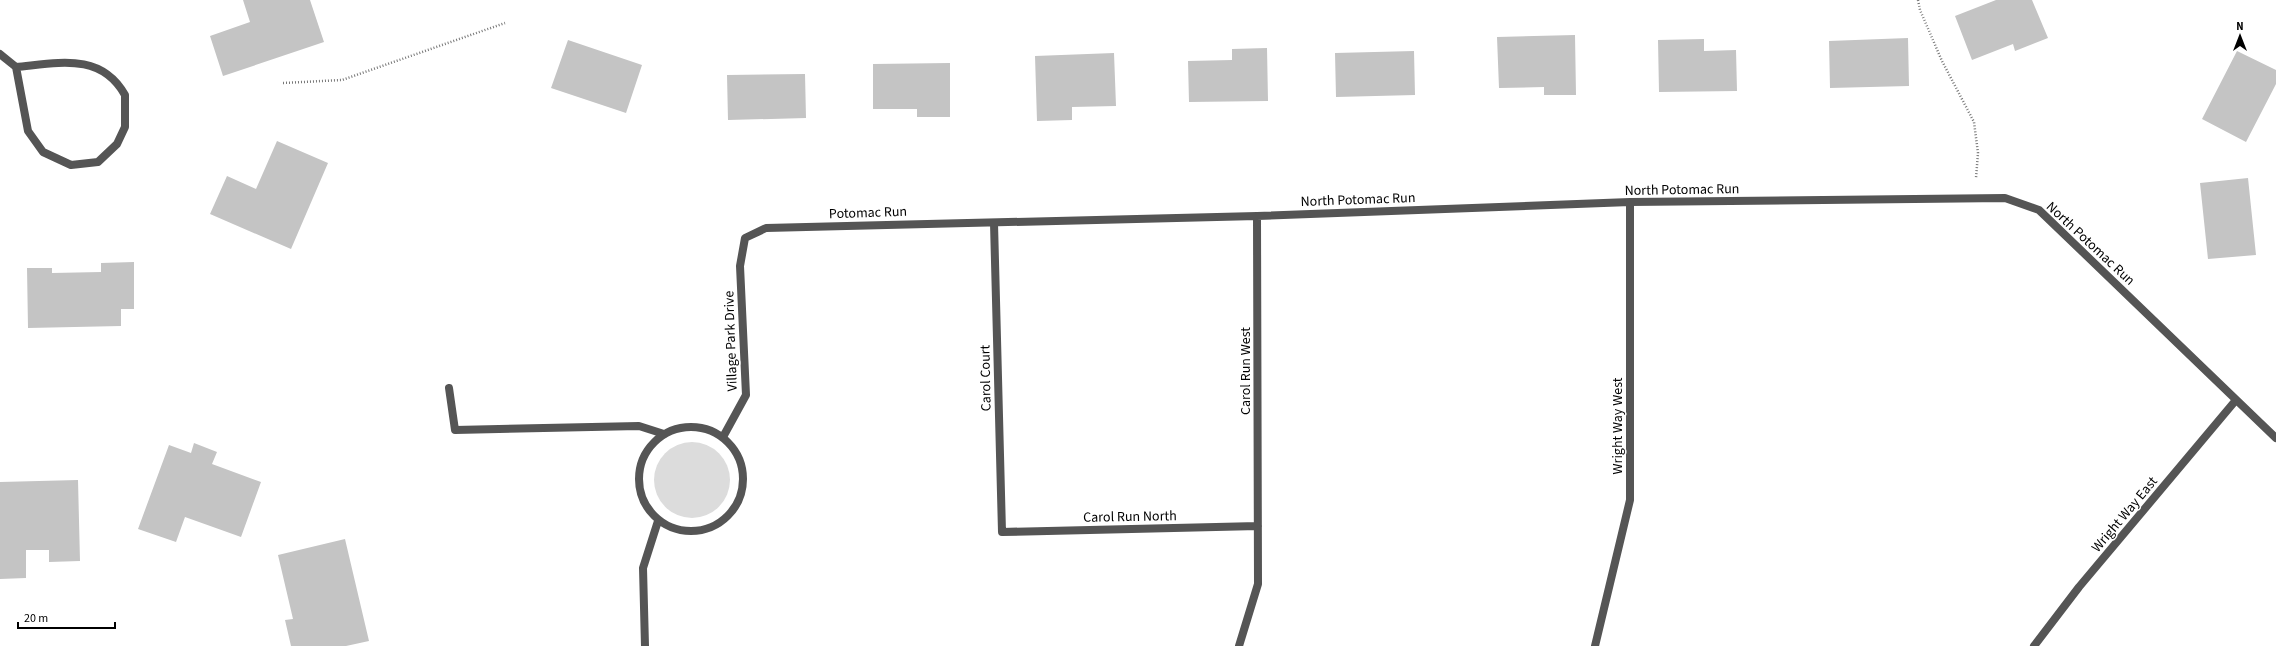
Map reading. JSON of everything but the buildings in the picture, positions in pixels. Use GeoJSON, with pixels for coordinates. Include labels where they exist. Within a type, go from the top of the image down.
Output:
{"type":"FeatureCollection","features":[{"type":"Feature","properties":{"kind":"street"},"geometry":{"type":"LineString","coordinates":[[0,54],[16,67],[28,131],[43,152],[71,165],[98,162],[117,144],[125,127],[127,106],[125,95],[105,71],[86,63],[16,67]]}},
{"type":"Feature","properties":{"kind":"street","name":"North Potomac Run"},"geometry":{"type":"LineString","coordinates":[[994,223],[1257,216],[1630,202],[2005,198],[2039,210],[2276,438]]}},
{"type":"Feature","properties":{"kind":"street","name":"Wright Way West"},"geometry":{"type":"LineString","coordinates":[[1595,646],[1630,500],[1630,202]]}},
{"type":"Feature","properties":{"kind":"street","name":"Carol Run West"},"geometry":{"type":"LineString","coordinates":[[1239,646],[1258,584],[1257,216]]}},
{"type":"Feature","properties":{"kind":"street","name":"Potomac Run"},"geometry":{"type":"LineString","coordinates":[[745,238],[766,228],[994,223]]}},
{"type":"Feature","properties":{"kind":"street","name":"Carol Court"},"geometry":{"type":"LineString","coordinates":[[994,223],[1002,532]]}},
{"type":"Feature","properties":{"kind":"street","name":"Village Park Drive"},"geometry":{"type":"LineString","coordinates":[[723,437],[746,395],[740,266],[745,238]]}},
{"type":"Feature","properties":{"kind":"street"},"geometry":{"type":"LineString","coordinates":[[449,388],[455,430],[639,426],[664,434]]}},
{"type":"Feature","properties":{"kind":"street","name":"Wright Way East"},"geometry":{"type":"LineString","coordinates":[[2034,646],[2079,587],[2236,400]]}},
{"type":"Feature","properties":{"kind":"street"},"geometry":{"type":"LineString","coordinates":[[684,427],[705,428],[723,437],[737,453],[744,472],[742,493],[733,512],[717,525],[698,531],[677,530],[658,521],[645,506],[638,486],[639,465],[648,447],[664,434],[684,427]]}},
{"type":"Feature","properties":{"kind":"street"},"geometry":{"type":"LineString","coordinates":[[645,646],[643,568],[658,521]]}},
{"type":"Feature","properties":{"kind":"street","name":"Carol Run North"},"geometry":{"type":"LineString","coordinates":[[1002,532],[1258,526]]}},
{"type":"Feature","properties":{"kind":"path"},"geometry":{"type":"LineString","coordinates":[[1918,0],[1920,10],[1942,62],[1974,122],[1978,153],[1974,199]]}},
{"type":"Feature","properties":{"kind":"path"},"geometry":{"type":"LineString","coordinates":[[283,83],[342,80],[505,23]]}},
{"type":"Feature","properties":{"kind":"shaded area"},"geometry":{"type":"Polygon","coordinates":[[[684,442],[700,442],[713,448],[724,459],[730,472],[728,495],[713,512],[700,518],[684,518],[671,512],[656,495],[654,488],[654,472],[660,459],[677,444],[684,442]]]}}]}
